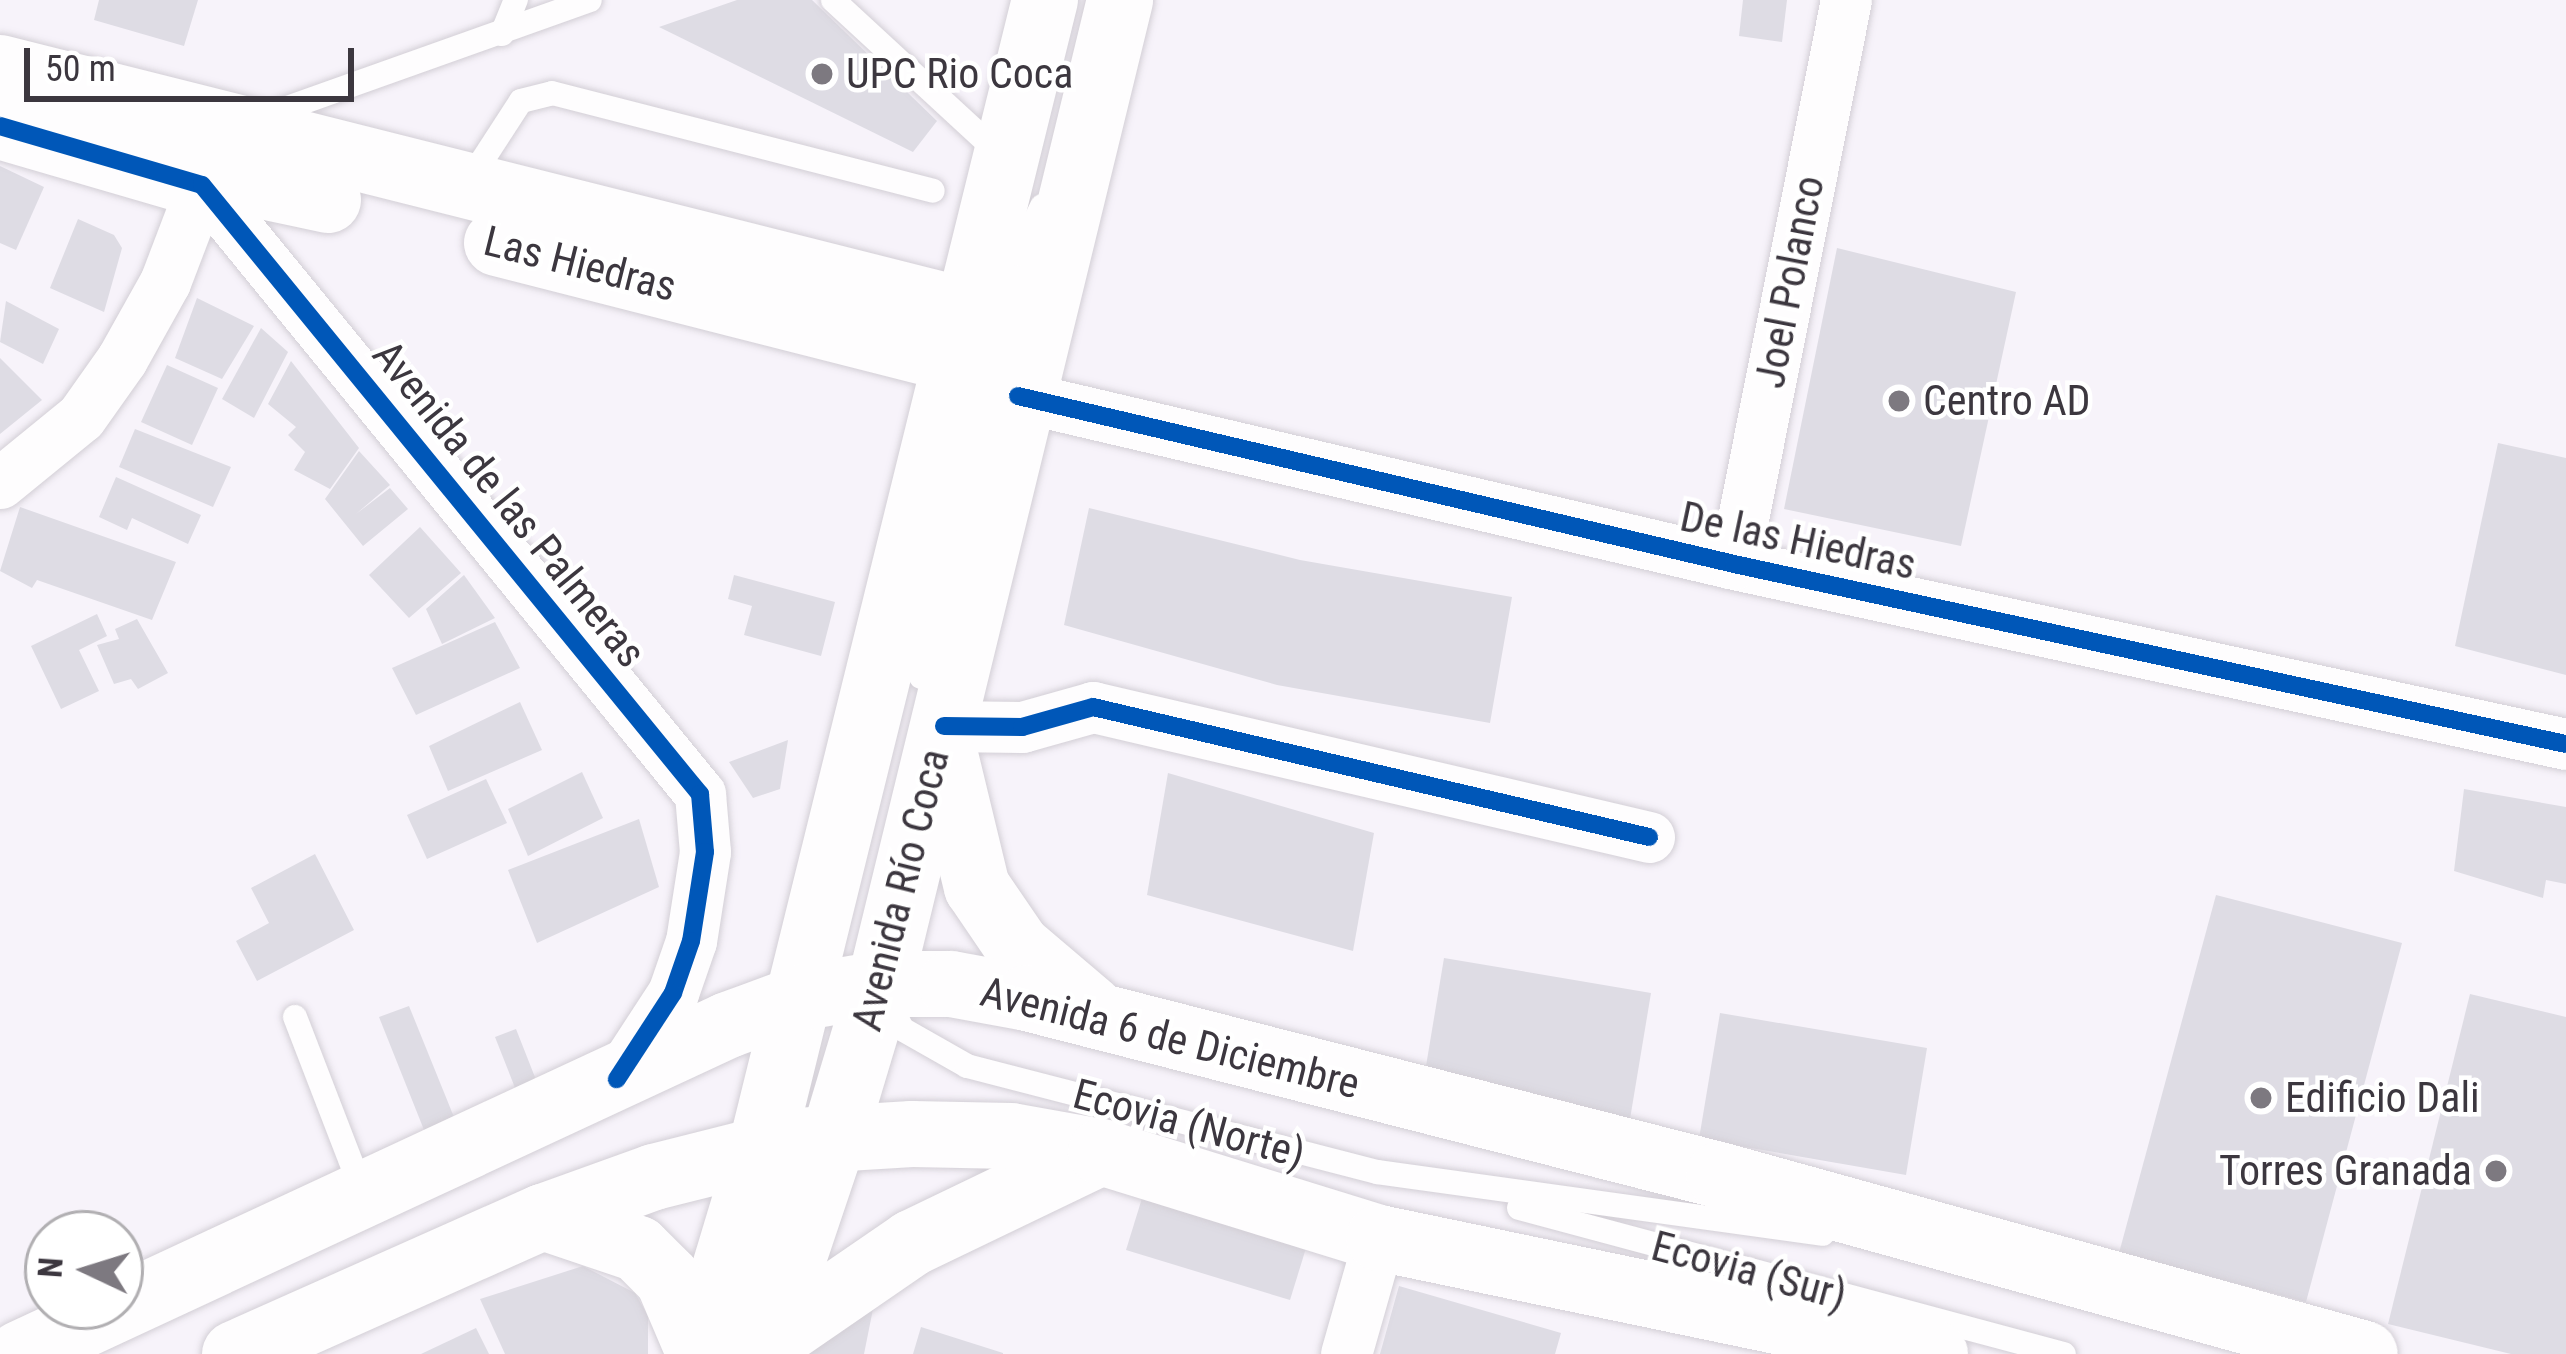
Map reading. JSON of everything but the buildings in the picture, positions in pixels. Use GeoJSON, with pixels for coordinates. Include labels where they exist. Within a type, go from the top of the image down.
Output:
{"type":"FeatureCollection","features":[{"type":"Feature","properties":{"kind":"main road","name":"Avenida Río Coca"},"geometry":{"type":"LineString","coordinates":[[731,1350],[760,1149],[804,997],[1005,158],[1084,7]]}},
{"type":"Feature","properties":{"kind":"main road","name":"Avenida Río Coca"},"geometry":{"type":"LineString","coordinates":[[731,1350],[833,1137],[880,983],[933,723],[1018,396],[1084,7]]}},
{"type":"Feature","properties":{"kind":"main road"},"geometry":{"type":"LineString","coordinates":[[0,68],[212,158]]}},
{"type":"Feature","properties":{"kind":"main road"},"geometry":{"type":"LineString","coordinates":[[0,126],[212,158]]}},
{"type":"Feature","properties":{"kind":"main road","name":"Las Hiedras"},"geometry":{"type":"LineString","coordinates":[[212,158],[465,188],[961,336]]}},
{"type":"Feature","properties":{"kind":"main road","name":"Las Hiedras"},"geometry":{"type":"LineString","coordinates":[[212,158],[239,182],[961,336]]}},
{"type":"Feature","properties":{"kind":"main road"},"geometry":{"type":"LineString","coordinates":[[933,723],[977,887],[1018,947],[1114,1024]]}},
{"type":"Feature","properties":{"kind":"main road","name":"Avenida 6 de Diciembre"},"geometry":{"type":"LineString","coordinates":[[20,1354],[804,997],[880,983],[951,984],[1719,1175],[2365,1354]]}},
{"type":"Feature","properties":{"kind":"main road"},"geometry":{"type":"LineString","coordinates":[[804,997],[818,1036],[854,1070],[1011,1136]]}},
{"type":"Feature","properties":{"kind":"main road"},"geometry":{"type":"LineString","coordinates":[[235,1354],[543,1216],[760,1149],[833,1137],[1011,1136],[1101,1151],[1379,1238],[1760,1334],[1935,1354]]}},
{"type":"Feature","properties":{"kind":"main road"},"geometry":{"type":"LineString","coordinates":[[543,1216],[638,1249],[731,1350],[912,1243],[1101,1151]]}},
{"type":"Feature","properties":{"kind":"street","name":"Joel Polanco"},"geometry":{"type":"LineString","coordinates":[[1734,565],[1846,0]]}},
{"type":"Feature","properties":{"kind":"street"},"geometry":{"type":"LineString","coordinates":[[0,483],[81,417],[122,359],[165,282],[212,158]]}},
{"type":"Feature","properties":{"kind":"street","name":"Avenida de las Palmeras"},"geometry":{"type":"LineString","coordinates":[[212,158],[700,794],[705,852],[692,941],[673,993],[617,1079]]}},
{"type":"Feature","properties":{"kind":"street","name":"De las Hiedras"},"geometry":{"type":"LineString","coordinates":[[1018,396],[1734,565],[2566,744]]}},
{"type":"Feature","properties":{"kind":"street"},"geometry":{"type":"LineString","coordinates":[[933,723],[1022,727],[1093,706],[1649,837]]}},
{"type":"Feature","properties":{"kind":"street"},"geometry":{"type":"LineString","coordinates":[[1346,1354],[1379,1238]]}},
{"type":"Feature","properties":{"kind":"lane"},"geometry":{"type":"LineString","coordinates":[[502,34],[516,0]]}},
{"type":"Feature","properties":{"kind":"lane"},"geometry":{"type":"LineString","coordinates":[[212,158],[590,0]]}},
{"type":"Feature","properties":{"kind":"lane"},"geometry":{"type":"LineString","coordinates":[[833,0],[1005,158],[1019,254]]}},
{"type":"Feature","properties":{"kind":"lane"},"geometry":{"type":"LineString","coordinates":[[933,723],[1019,254],[1047,195],[1084,7]]}},
{"type":"Feature","properties":{"kind":"lane"},"geometry":{"type":"LineString","coordinates":[[465,188],[521,101],[552,92],[933,191]]}},
{"type":"Feature","properties":{"kind":"lane","name":"Ecovia (Norte)"},"geometry":{"type":"LineString","coordinates":[[866,918],[880,983],[902,1029],[967,1066],[1436,1185],[1860,1238],[2266,1354]]}},
{"type":"Feature","properties":{"kind":"lane"},"geometry":{"type":"LineString","coordinates":[[295,1017],[364,1195]]}},
{"type":"Feature","properties":{"kind":"lane","name":"Ecovia (Sur)"},"geometry":{"type":"LineString","coordinates":[[1436,1185],[2064,1354]]}},
{"type":"Feature","properties":{"kind":"cycle path"},"geometry":{"type":"LineString","coordinates":[[0,126],[202,185],[700,794],[705,852],[691,941],[673,993],[617,1079]]}},
{"type":"Feature","properties":{"kind":"cycle path"},"geometry":{"type":"LineString","coordinates":[[1018,396],[1734,564],[2566,744]]}},
{"type":"Feature","properties":{"kind":"cycle path"},"geometry":{"type":"LineString","coordinates":[[944,726],[1022,727],[1093,707],[1649,837]]}},
{"type":"Feature","properties":{"kind":"place","name":"UPC Rio Coca"},"geometry":{"type":"Point","coordinates":[822,74]}},
{"type":"Feature","properties":{"kind":"place","name":"Centro AD"},"geometry":{"type":"Point","coordinates":[1899,401]}},
{"type":"Feature","properties":{"kind":"place","name":"Edificio Dali"},"geometry":{"type":"Point","coordinates":[2261,1098]}},
{"type":"Feature","properties":{"kind":"place","name":"Torres Granada"},"geometry":{"type":"Point","coordinates":[2496,1171]}}]}
